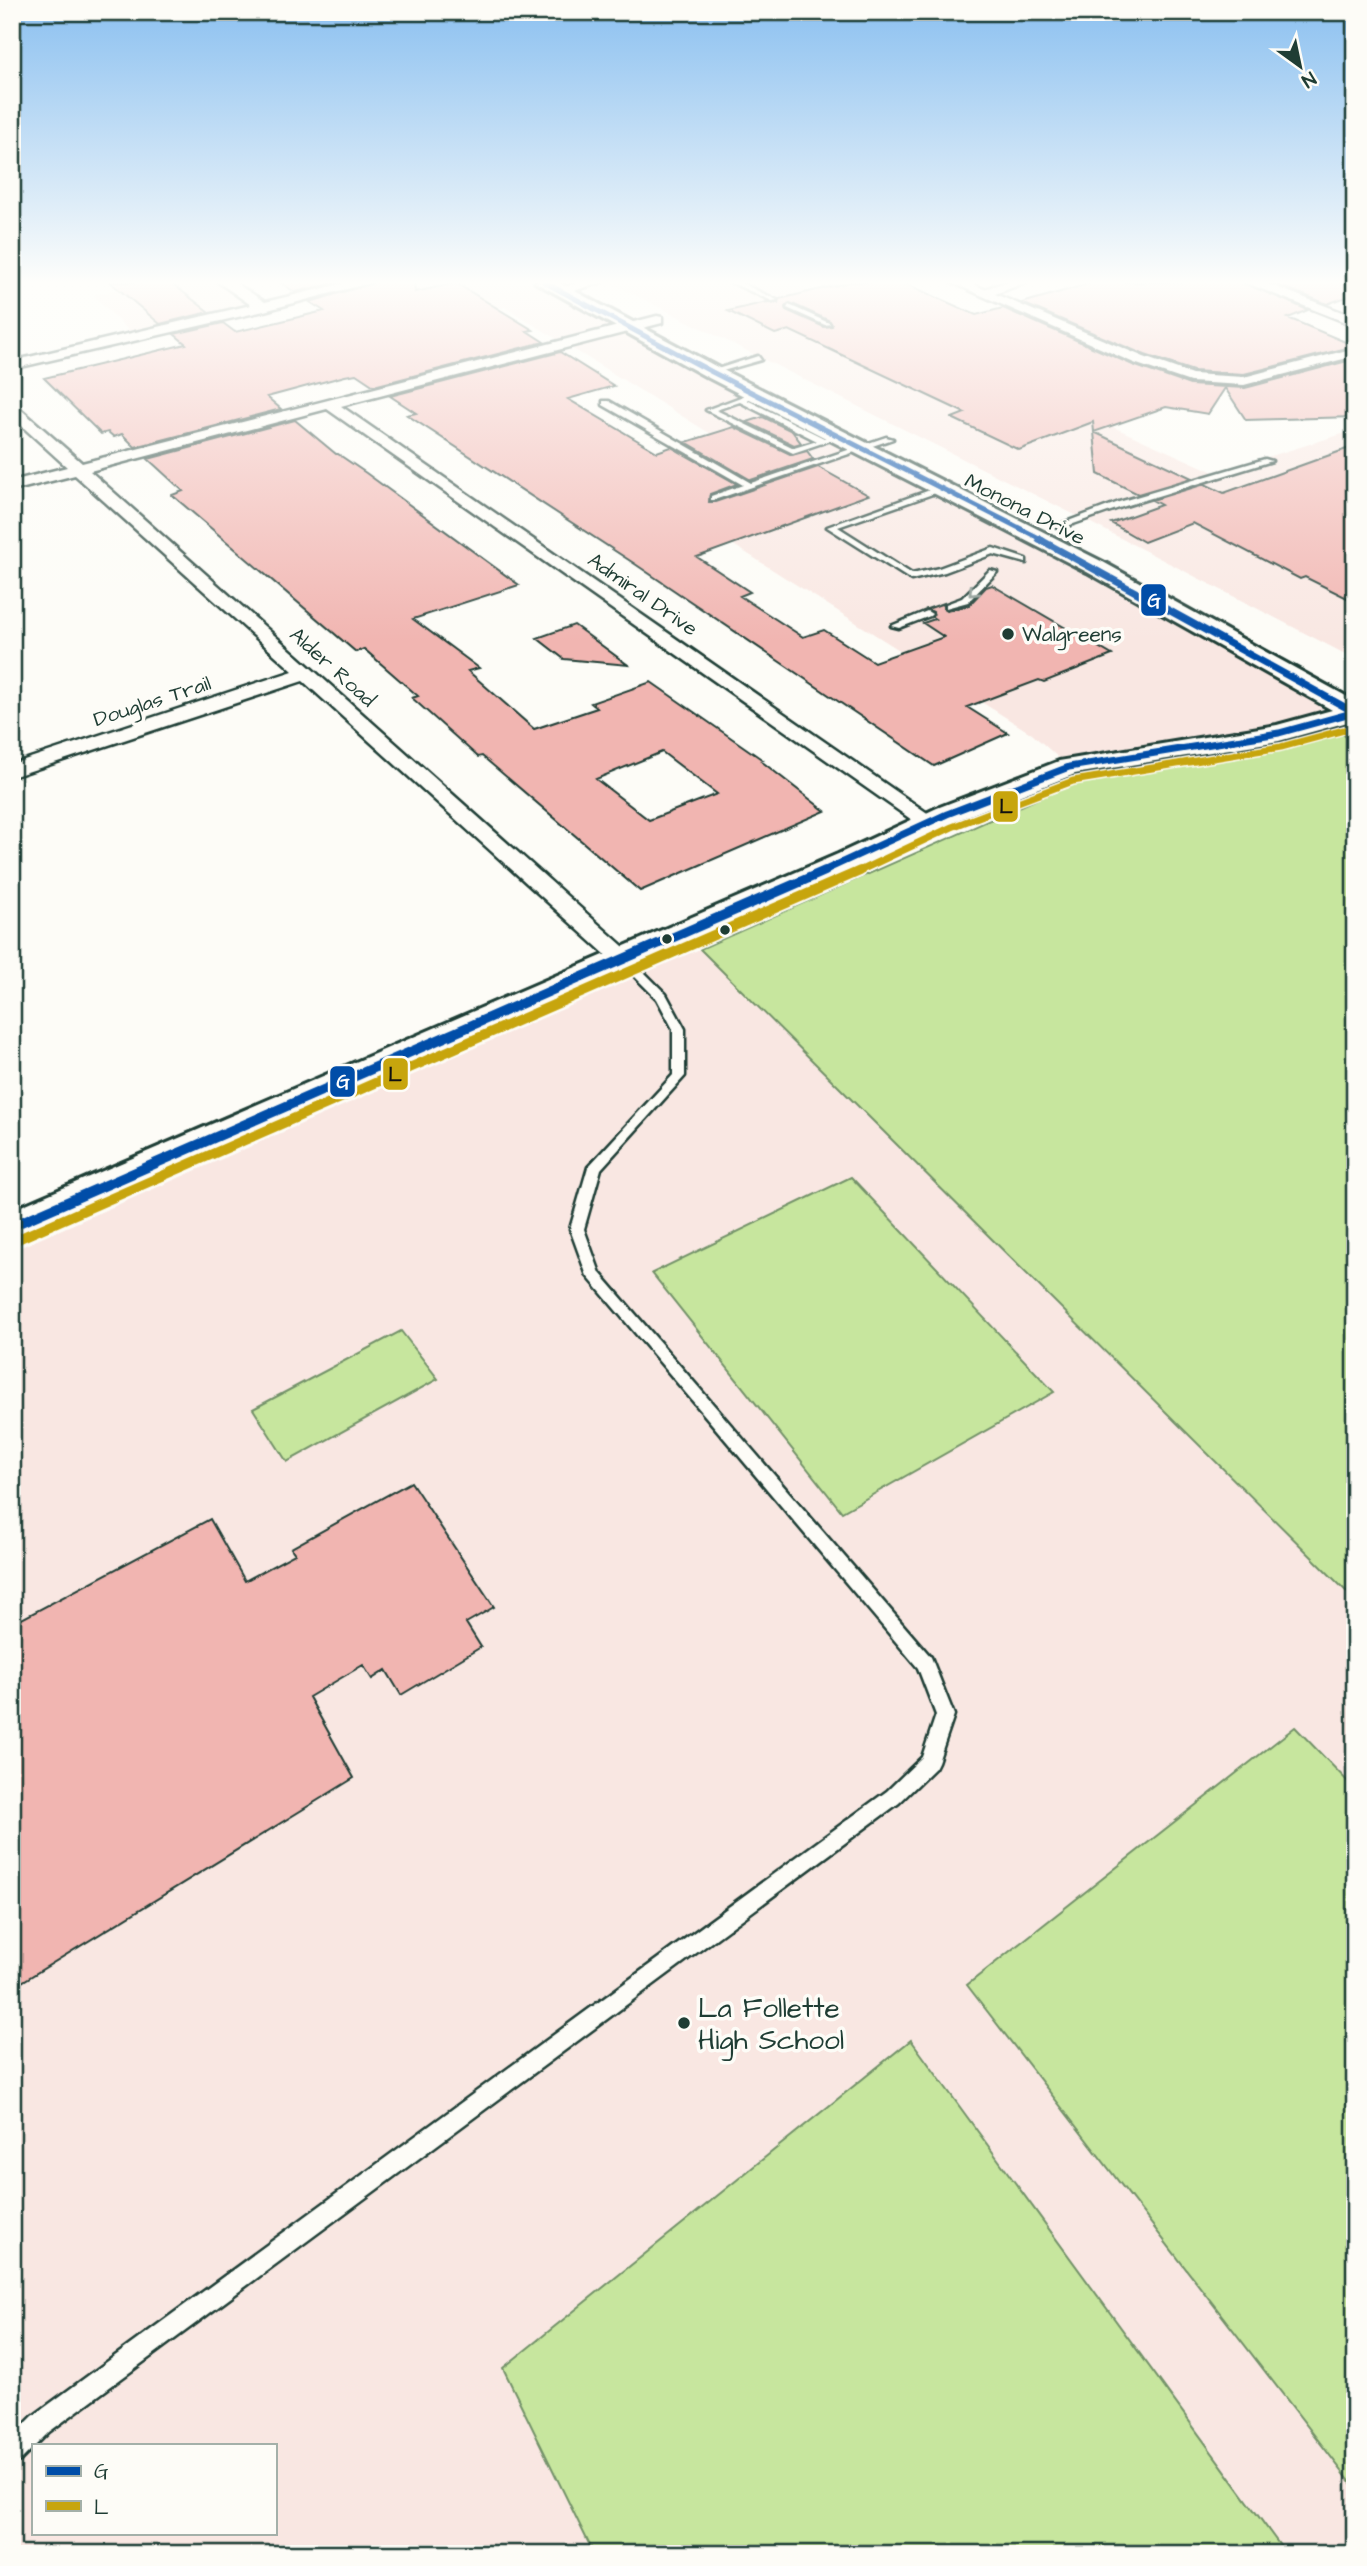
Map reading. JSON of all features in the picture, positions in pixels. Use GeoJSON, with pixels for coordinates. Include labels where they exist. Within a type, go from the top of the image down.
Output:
{"type":"FeatureCollection","features":[{"type":"Feature","properties":{"kind":"street"},"geometry":{"type":"LineString","coordinates":[[12,486],[338,402]]}},
{"type":"Feature","properties":{"kind":"street","name":"Monona Drive"},"geometry":{"type":"LineString","coordinates":[[758,402],[831,439],[862,448],[1129,585],[1354,712]]}},
{"type":"Feature","properties":{"kind":"street","name":"Monona Drive"},"geometry":{"type":"LineString","coordinates":[[823,402],[889,439],[1126,560]]}},
{"type":"Feature","properties":{"kind":"street","name":"Admiral Drive"},"geometry":{"type":"LineString","coordinates":[[329,404],[929,823]]}},
{"type":"Feature","properties":{"kind":"street","name":"Alder Road"},"geometry":{"type":"LineString","coordinates":[[12,409],[624,959]]}},
{"type":"Feature","properties":{"kind":"street","name":"Douglas Trail"},"geometry":{"type":"LineString","coordinates":[[12,771],[307,673]]}},
{"type":"Feature","properties":{"kind":"street"},"geometry":{"type":"LineString","coordinates":[[12,1226],[624,959],[970,804],[1069,767],[1279,733],[1354,712]]}},
{"type":"Feature","properties":{"kind":"lane"},"geometry":{"type":"LineString","coordinates":[[735,402],[710,410],[793,451],[831,439]]}},
{"type":"Feature","properties":{"kind":"lane"},"geometry":{"type":"LineString","coordinates":[[606,403],[750,486]]}},
{"type":"Feature","properties":{"kind":"lane"},"geometry":{"type":"LineString","coordinates":[[714,498],[889,439]]}},
{"type":"Feature","properties":{"kind":"lane"},"geometry":{"type":"LineString","coordinates":[[1059,526],[1122,504],[1268,461]]}},
{"type":"Feature","properties":{"kind":"lane"},"geometry":{"type":"LineString","coordinates":[[941,488],[831,527],[911,577],[942,570],[993,551],[1023,561]]}},
{"type":"Feature","properties":{"kind":"lane"},"geometry":{"type":"LineString","coordinates":[[949,606],[965,600],[993,572]]}},
{"type":"Feature","properties":{"kind":"lane"},"geometry":{"type":"LineString","coordinates":[[896,626],[927,614]]}},
{"type":"Feature","properties":{"kind":"lane"},"geometry":{"type":"LineString","coordinates":[[12,2453],[52,2416],[893,1797],[929,1762],[945,1715],[925,1663],[594,1276],[577,1229],[595,1167],[679,1076],[678,1029],[662,997],[624,959]]}},
{"type":"Feature","properties":{"kind":"shaded area"},"geometry":{"type":"Polygon","coordinates":[[[659,402],[770,402],[1354,712],[1069,767],[1032,734],[672,506],[771,471],[659,402]]]}},
{"type":"Feature","properties":{"kind":"shaded area"},"geometry":{"type":"Polygon","coordinates":[[[848,402],[1057,402],[1216,473],[1355,430],[1355,659],[848,402]]]}},
{"type":"Feature","properties":{"kind":"shaded area","name":"La Follette High School"},"geometry":{"type":"Polygon","coordinates":[[[700,949],[1355,1600],[1355,2554],[12,2554],[12,1251],[700,949]]]}},
{"type":"Feature","properties":{"kind":"green space"},"geometry":{"type":"Polygon","coordinates":[[[1337,731],[1355,742],[1355,1600],[700,949],[1071,784],[1129,771],[1265,752],[1337,731]]]}},
{"type":"Feature","properties":{"kind":"green space"},"geometry":{"type":"Polygon","coordinates":[[[851,1177],[1054,1392],[842,1512],[652,1273],[851,1177]]]}},
{"type":"Feature","properties":{"kind":"green space"},"geometry":{"type":"Polygon","coordinates":[[[401,1331],[438,1379],[287,1462],[253,1409],[401,1331]]]}},
{"type":"Feature","properties":{"kind":"green space"},"geometry":{"type":"Polygon","coordinates":[[[1295,1727],[1355,1789],[1355,2488],[967,1985],[1295,1727]]]}},
{"type":"Feature","properties":{"kind":"green space"},"geometry":{"type":"Polygon","coordinates":[[[911,2040],[1286,2554],[594,2554],[503,2368],[911,2040]]]}},
{"type":"Feature","properties":{"kind":"building"},"geometry":{"type":"Polygon","coordinates":[[[68,402],[273,402],[281,409],[135,447],[122,434],[114,437],[108,432],[101,434],[68,402]]]}},
{"type":"Feature","properties":{"kind":"building"},"geometry":{"type":"Polygon","coordinates":[[[399,402],[573,402],[657,452],[671,447],[737,484],[710,494],[709,502],[818,467],[868,495],[697,557],[750,592],[740,596],[803,637],[824,630],[874,662],[944,637],[923,623],[935,619],[932,617],[933,612],[927,609],[944,603],[943,608],[947,611],[969,605],[986,587],[992,585],[1112,655],[1044,682],[1039,680],[967,707],[1008,733],[934,766],[635,564],[407,415],[416,413],[399,402]]]}},
{"type":"Feature","properties":{"kind":"building"},"geometry":{"type":"Polygon","coordinates":[[[941,402],[1216,402],[1208,414],[1166,407],[1094,432],[1093,422],[1019,450],[952,418],[965,413],[941,402]]]}},
{"type":"Feature","properties":{"kind":"building"},"geometry":{"type":"Polygon","coordinates":[[[1234,402],[1355,402],[1355,417],[1246,420],[1234,402]]]}},
{"type":"Feature","properties":{"kind":"building"},"geometry":{"type":"Polygon","coordinates":[[[763,417],[792,431],[801,443],[794,445],[747,422],[763,417]]]}},
{"type":"Feature","properties":{"kind":"building"},"geometry":{"type":"Polygon","coordinates":[[[295,420],[336,454],[519,585],[413,619],[479,668],[468,671],[534,729],[597,708],[591,703],[651,682],[763,760],[761,761],[825,811],[640,891],[482,756],[478,757],[412,698],[418,696],[364,649],[356,652],[172,495],[183,491],[148,459],[295,420]],[[662,752],[596,779],[649,820],[717,794],[662,752]]]}},
{"type":"Feature","properties":{"kind":"building"},"geometry":{"type":"Polygon","coordinates":[[[734,427],[792,455],[807,451],[813,459],[751,480],[686,442],[734,427]]]}},
{"type":"Feature","properties":{"kind":"building"},"geometry":{"type":"Polygon","coordinates":[[[1094,432],[1192,478],[1138,494],[1098,474],[1094,432]]]}},
{"type":"Feature","properties":{"kind":"building"},"geometry":{"type":"Polygon","coordinates":[[[1355,446],[1355,602],[1305,577],[1300,579],[1193,523],[1144,542],[1111,523],[1161,505],[1152,500],[1205,484],[1224,493],[1355,446]]]}},
{"type":"Feature","properties":{"kind":"building"},"geometry":{"type":"Polygon","coordinates":[[[574,625],[628,665],[564,659],[537,638],[574,625]]]}},
{"type":"Feature","properties":{"kind":"building"},"geometry":{"type":"Polygon","coordinates":[[[411,1482],[494,1607],[466,1623],[481,1647],[401,1695],[386,1670],[372,1679],[363,1665],[309,1697],[354,1778],[12,1988],[12,1624],[210,1519],[245,1581],[295,1554],[291,1548],[411,1482]]]}},
{"type":"Feature","properties":{"kind":"transit line","name":"G"},"geometry":{"type":"LineString","coordinates":[[770,402],[1095,567],[1354,712]]}},
{"type":"Feature","properties":{"kind":"transit line","name":"G"},"geometry":{"type":"LineString","coordinates":[[12,1226],[849,860],[947,814],[1069,767],[1279,733],[1355,712]]}},
{"type":"Feature","properties":{"kind":"transit line","name":"L"},"geometry":{"type":"LineString","coordinates":[[18,1239],[855,873],[952,827],[1073,781],[1281,747],[1355,727]]}},
{"type":"Feature","properties":{"kind":"place","name":"Walgreens"},"geometry":{"type":"Point","coordinates":[1008,634]}},
{"type":"Feature","properties":{"kind":"place","name":"La Follette High School"},"geometry":{"type":"Point","coordinates":[684,2023]}}]}
